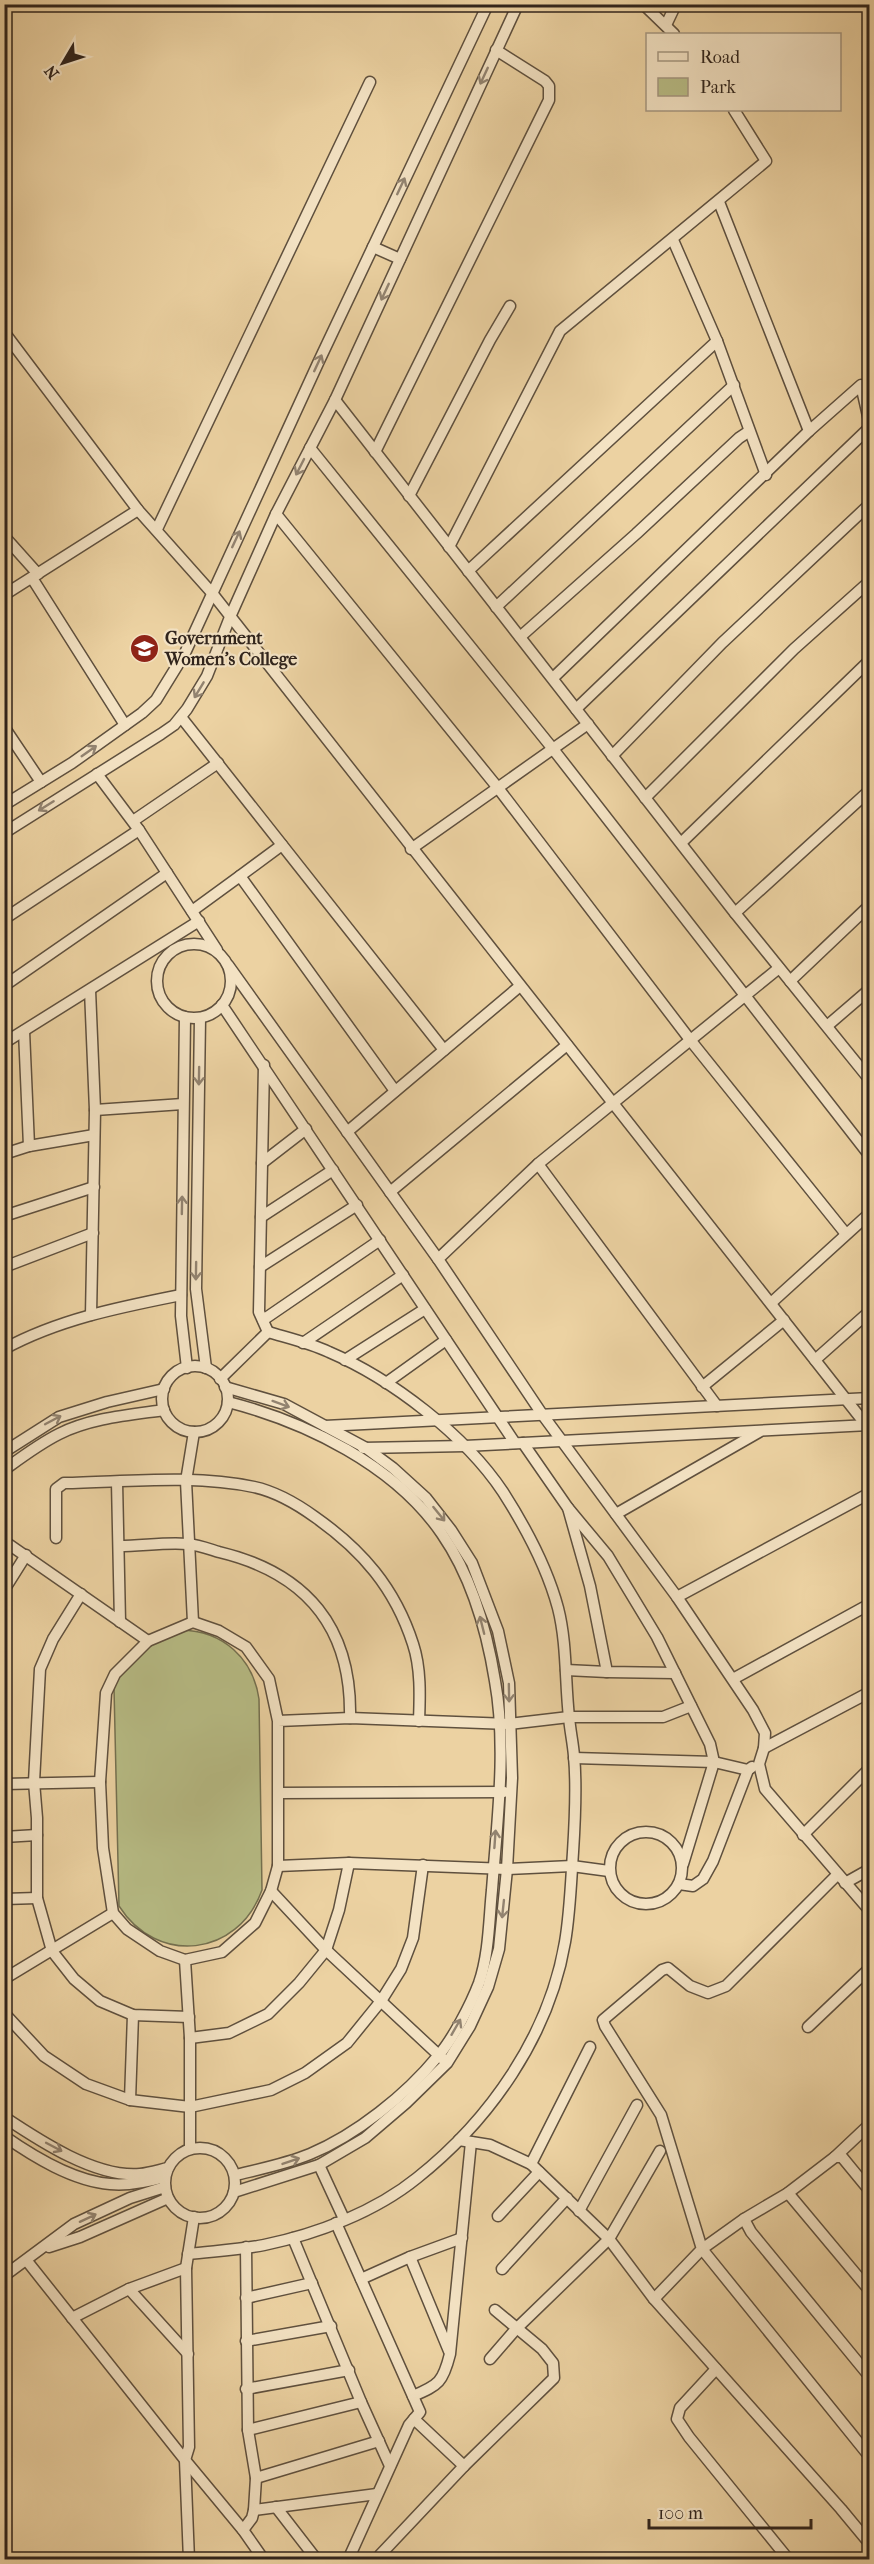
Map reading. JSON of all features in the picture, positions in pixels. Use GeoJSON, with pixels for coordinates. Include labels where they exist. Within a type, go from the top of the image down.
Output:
{"type":"FeatureCollection","features":[{"type":"Feature","properties":{"kind":"street"},"geometry":{"type":"LineString","coordinates":[[4,805],[125,725],[156,700],[168,683],[185,653],[488,4]]}},
{"type":"Feature","properties":{"kind":"street"},"geometry":{"type":"LineString","coordinates":[[4,833],[161,734],[181,717],[207,676],[230,617],[276,514],[335,400],[518,4]]}},
{"type":"Feature","properties":{"kind":"street"},"geometry":{"type":"LineString","coordinates":[[643,4],[673,33]]}},
{"type":"Feature","properties":{"kind":"street"},"geometry":{"type":"LineString","coordinates":[[666,25],[676,4]]}},
{"type":"Feature","properties":{"kind":"street"},"geometry":{"type":"LineString","coordinates":[[375,452],[549,100],[549,86],[545,81],[496,50]]}},
{"type":"Feature","properties":{"kind":"street"},"geometry":{"type":"LineString","coordinates":[[157,529],[370,82]]}},
{"type":"Feature","properties":{"kind":"street"},"geometry":{"type":"LineString","coordinates":[[449,547],[560,331],[766,161],[735,111]]}},
{"type":"Feature","properties":{"kind":"street"},"geometry":{"type":"LineString","coordinates":[[719,202],[809,431]]}},
{"type":"Feature","properties":{"kind":"street"},"geometry":{"type":"LineString","coordinates":[[673,240],[717,340],[748,432],[766,475]]}},
{"type":"Feature","properties":{"kind":"street"},"geometry":{"type":"LineString","coordinates":[[373,248],[400,259]]}},
{"type":"Feature","properties":{"kind":"street"},"geometry":{"type":"LineString","coordinates":[[409,496],[510,306]]}},
{"type":"Feature","properties":{"kind":"street"},"geometry":{"type":"LineString","coordinates":[[4,332],[138,510],[212,592],[411,849],[868,1427]]}},
{"type":"Feature","properties":{"kind":"street"},"geometry":{"type":"LineString","coordinates":[[468,572],[717,340]]}},
{"type":"Feature","properties":{"kind":"street"},"geometry":{"type":"LineString","coordinates":[[496,607],[734,386]]}},
{"type":"Feature","properties":{"kind":"street"},"geometry":{"type":"LineString","coordinates":[[553,678],[766,475],[809,431],[861,386],[870,426],[576,710]]}},
{"type":"Feature","properties":{"kind":"street"},"geometry":{"type":"LineString","coordinates":[[335,400],[735,913],[827,1026],[865,1066],[870,1080]]}},
{"type":"Feature","properties":{"kind":"street"},"geometry":{"type":"LineString","coordinates":[[519,637],[748,432]]}},
{"type":"Feature","properties":{"kind":"street"},"geometry":{"type":"LineString","coordinates":[[310,448],[553,749],[870,1156]]}},
{"type":"Feature","properties":{"kind":"street"},"geometry":{"type":"LineString","coordinates":[[612,756],[722,643],[870,504]]}},
{"type":"Feature","properties":{"kind":"street"},"geometry":{"type":"LineString","coordinates":[[4,596],[138,510]]}},
{"type":"Feature","properties":{"kind":"street"},"geometry":{"type":"LineString","coordinates":[[276,514],[498,788],[691,1041],[846,1234]]}},
{"type":"Feature","properties":{"kind":"street"},"geometry":{"type":"LineString","coordinates":[[4,536],[35,576],[125,725]]}},
{"type":"Feature","properties":{"kind":"street"},"geometry":{"type":"LineString","coordinates":[[645,798],[794,649],[870,581]]}},
{"type":"Feature","properties":{"kind":"street"},"geometry":{"type":"LineString","coordinates":[[681,843],[870,660]]}},
{"type":"Feature","properties":{"kind":"street"},"geometry":{"type":"LineString","coordinates":[[181,717],[444,1050]]}},
{"type":"Feature","properties":{"kind":"street"},"geometry":{"type":"LineString","coordinates":[[411,849],[588,724]]}},
{"type":"Feature","properties":{"kind":"street"},"geometry":{"type":"LineString","coordinates":[[4,727],[41,782]]}},
{"type":"Feature","properties":{"kind":"street"},"geometry":{"type":"LineString","coordinates":[[4,919],[218,763]]}},
{"type":"Feature","properties":{"kind":"street"},"geometry":{"type":"LineString","coordinates":[[97,774],[136,825],[219,953],[438,1259],[542,1414],[733,1679],[765,1733],[764,1748],[759,1764],[765,1789],[870,1911]]}},
{"type":"Feature","properties":{"kind":"street"},"geometry":{"type":"LineString","coordinates":[[735,913],[870,790]]}},
{"type":"Feature","properties":{"kind":"street"},"geometry":{"type":"LineString","coordinates":[[192,911],[282,845]]}},
{"type":"Feature","properties":{"kind":"street"},"geometry":{"type":"LineString","coordinates":[[4,986],[167,873]]}},
{"type":"Feature","properties":{"kind":"street"},"geometry":{"type":"LineString","coordinates":[[240,876],[395,1091]]}},
{"type":"Feature","properties":{"kind":"street"},"geometry":{"type":"LineString","coordinates":[[790,981],[870,905]]}},
{"type":"Feature","properties":{"kind":"street"},"geometry":{"type":"LineString","coordinates":[[4,1043],[199,921]]}},
{"type":"Feature","properties":{"kind":"street"},"geometry":{"type":"LineString","coordinates":[[219,953],[206,945],[191,943],[176,948],[165,957],[158,970],[157,985],[161,999],[171,1011],[184,1017],[200,1018],[212,1014],[230,993],[231,979],[228,965]]}},
{"type":"Feature","properties":{"kind":"street"},"geometry":{"type":"LineString","coordinates":[[438,1259],[538,1164],[779,968]]}},
{"type":"Feature","properties":{"kind":"street"},"geometry":{"type":"LineString","coordinates":[[347,1132],[520,986]]}},
{"type":"Feature","properties":{"kind":"street"},"geometry":{"type":"LineString","coordinates":[[827,1026],[870,988]]}},
{"type":"Feature","properties":{"kind":"street"},"geometry":{"type":"LineString","coordinates":[[90,990],[95,1110],[91,1316]]}},
{"type":"Feature","properties":{"kind":"street"},"geometry":{"type":"LineString","coordinates":[[222,1005],[497,1417],[608,1556],[657,1637],[710,1744],[714,1762],[679,1884],[669,1897],[655,1903],[639,1904],[625,1898],[614,1886],[609,1871],[613,1852],[625,1838],[642,1831],[661,1834],[676,1846],[683,1864]]}},
{"type":"Feature","properties":{"kind":"street"},"geometry":{"type":"LineString","coordinates":[[184,1017],[181,1316],[186,1368]]}},
{"type":"Feature","properties":{"kind":"street"},"geometry":{"type":"LineString","coordinates":[[200,1018],[196,1289],[206,1368],[223,1383],[284,1404],[366,1448],[393,1468],[426,1498],[451,1530],[472,1563],[498,1631],[509,1683],[504,1724],[507,1869],[499,1948],[488,1987],[470,2026],[406,2103],[365,2138],[319,2165],[234,2192]]}},
{"type":"Feature","properties":{"kind":"street"},"geometry":{"type":"LineString","coordinates":[[24,1031],[29,1146]]}},
{"type":"Feature","properties":{"kind":"street"},"geometry":{"type":"LineString","coordinates":[[390,1192],[567,1045]]}},
{"type":"Feature","properties":{"kind":"street"},"geometry":{"type":"LineString","coordinates":[[188,2254],[246,2247],[293,2238],[340,2221],[416,2180],[459,2140],[502,2089],[534,2034],[550,1994],[564,1944],[572,1866],[574,1758],[568,1717],[566,1670],[558,1609],[537,1548],[501,1490],[465,1446],[438,1422],[386,1383],[329,1351],[268,1332],[263,1320],[260,1312],[260,1267],[264,1065]]}},
{"type":"Feature","properties":{"kind":"street"},"geometry":{"type":"LineString","coordinates":[[95,1110],[183,1104]]}},
{"type":"Feature","properties":{"kind":"street"},"geometry":{"type":"LineString","coordinates":[[262,1163],[306,1129]]}},
{"type":"Feature","properties":{"kind":"street"},"geometry":{"type":"LineString","coordinates":[[4,1154],[29,1146],[94,1135]]}},
{"type":"Feature","properties":{"kind":"street"},"geometry":{"type":"LineString","coordinates":[[538,1164],[717,1406]]}},
{"type":"Feature","properties":{"kind":"street"},"geometry":{"type":"LineString","coordinates":[[261,1217],[333,1170]]}},
{"type":"Feature","properties":{"kind":"street"},"geometry":{"type":"LineString","coordinates":[[4,1216],[94,1187]]}},
{"type":"Feature","properties":{"kind":"street"},"geometry":{"type":"LineString","coordinates":[[260,1267],[357,1205]]}},
{"type":"Feature","properties":{"kind":"street"},"geometry":{"type":"LineString","coordinates":[[771,1303],[870,1213]]}},
{"type":"Feature","properties":{"kind":"street"},"geometry":{"type":"LineString","coordinates":[[4,1267],[93,1233]]}},
{"type":"Feature","properties":{"kind":"street"},"geometry":{"type":"LineString","coordinates":[[263,1320],[380,1240]]}},
{"type":"Feature","properties":{"kind":"street"},"geometry":{"type":"LineString","coordinates":[[303,1343],[403,1275]]}},
{"type":"Feature","properties":{"kind":"street"},"geometry":{"type":"LineString","coordinates":[[4,1349],[32,1333],[116,1308],[181,1295]]}},
{"type":"Feature","properties":{"kind":"street"},"geometry":{"type":"LineString","coordinates":[[345,1360],[425,1309]]}},
{"type":"Feature","properties":{"kind":"street"},"geometry":{"type":"LineString","coordinates":[[815,1360],[870,1311]]}},
{"type":"Feature","properties":{"kind":"street"},"geometry":{"type":"LineString","coordinates":[[702,1387],[784,1320]]}},
{"type":"Feature","properties":{"kind":"street"},"geometry":{"type":"LineString","coordinates":[[223,1383],[268,1332]]}},
{"type":"Feature","properties":{"kind":"street"},"geometry":{"type":"LineString","coordinates":[[386,1383],[446,1340]]}},
{"type":"Feature","properties":{"kind":"street"},"geometry":{"type":"LineString","coordinates":[[206,1368],[186,1368],[169,1379],[164,1389],[164,1410],[176,1425],[194,1432],[213,1427],[225,1412],[228,1402],[223,1383]]}},
{"type":"Feature","properties":{"kind":"street"},"geometry":{"type":"LineString","coordinates":[[4,1452],[59,1417],[107,1402],[164,1389]]}},
{"type":"Feature","properties":{"kind":"street"},"geometry":{"type":"LineString","coordinates":[[304,1427],[438,1422],[542,1414],[870,1398]]}},
{"type":"Feature","properties":{"kind":"street"},"geometry":{"type":"LineString","coordinates":[[228,1402],[262,1411],[304,1427],[342,1448],[386,1477],[416,1504],[442,1534],[476,1602],[504,1724]]}},
{"type":"Feature","properties":{"kind":"street"},"geometry":{"type":"LineString","coordinates":[[4,1470],[36,1447],[61,1433],[110,1418],[164,1410]]}},
{"type":"Feature","properties":{"kind":"street"},"geometry":{"type":"LineString","coordinates":[[342,1448],[465,1446],[868,1427]]}},
{"type":"Feature","properties":{"kind":"street"},"geometry":{"type":"LineString","coordinates":[[616,1514],[761,1431]]}},
{"type":"Feature","properties":{"kind":"street"},"geometry":{"type":"LineString","coordinates":[[193,1622],[186,1480],[194,1432]]}},
{"type":"Feature","properties":{"kind":"street"},"geometry":{"type":"LineString","coordinates":[[56,1538],[56,1489],[64,1483],[219,1481],[257,1488],[294,1502],[334,1530],[360,1552],[383,1581],[414,1645],[420,1681],[419,1720]]}},
{"type":"Feature","properties":{"kind":"street"},"geometry":{"type":"LineString","coordinates":[[117,1482],[120,1622]]}},
{"type":"Feature","properties":{"kind":"street"},"geometry":{"type":"LineString","coordinates":[[676,1597],[870,1493]]}},
{"type":"Feature","properties":{"kind":"street"},"geometry":{"type":"LineString","coordinates":[[568,1508],[590,1586],[607,1672]]}},
{"type":"Feature","properties":{"kind":"street"},"geometry":{"type":"LineString","coordinates":[[4,1541],[147,1641]]}},
{"type":"Feature","properties":{"kind":"street"},"geometry":{"type":"LineString","coordinates":[[119,1546],[189,1544],[243,1557],[285,1577],[319,1608],[341,1645],[351,1689],[350,1718]]}},
{"type":"Feature","properties":{"kind":"street"},"geometry":{"type":"LineString","coordinates":[[4,1590],[26,1556]]}},
{"type":"Feature","properties":{"kind":"street"},"geometry":{"type":"LineString","coordinates":[[81,1594],[53,1639],[40,1669],[34,1782],[38,1835],[37,1898],[52,1951],[74,1979],[100,2001],[134,2015],[189,2017]]}},
{"type":"Feature","properties":{"kind":"street"},"geometry":{"type":"LineString","coordinates":[[733,1679],[870,1604]]}},
{"type":"Feature","properties":{"kind":"street"},"geometry":{"type":"LineString","coordinates":[[193,1622],[219,1630],[246,1647],[269,1680],[278,1721],[278,1866],[271,1891],[255,1923],[222,1952],[185,1960],[160,1952],[127,1929],[113,1913],[103,1848],[100,1782],[106,1693],[116,1674],[147,1641],[193,1622]]}},
{"type":"Feature","properties":{"kind":"street"},"geometry":{"type":"LineString","coordinates":[[566,1670],[607,1672],[632,1670],[675,1673]]}},
{"type":"Feature","properties":{"kind":"street"},"geometry":{"type":"LineString","coordinates":[[764,1748],[870,1692]]}},
{"type":"Feature","properties":{"kind":"street"},"geometry":{"type":"LineString","coordinates":[[278,1721],[350,1718],[504,1724],[568,1717],[663,1717],[691,1706]]}},
{"type":"Feature","properties":{"kind":"street"},"geometry":{"type":"LineString","coordinates":[[574,1758],[714,1762],[748,1770]]}},
{"type":"Feature","properties":{"kind":"street"},"geometry":{"type":"LineString","coordinates":[[679,1884],[693,1886],[703,1879],[713,1861],[748,1770],[759,1764]]}},
{"type":"Feature","properties":{"kind":"street"},"geometry":{"type":"LineString","coordinates":[[803,1835],[870,1768]]}},
{"type":"Feature","properties":{"kind":"street"},"geometry":{"type":"LineString","coordinates":[[4,1784],[100,1782]]}},
{"type":"Feature","properties":{"kind":"street"},"geometry":{"type":"LineString","coordinates":[[279,1793],[505,1792]]}},
{"type":"Feature","properties":{"kind":"street"},"geometry":{"type":"LineString","coordinates":[[234,2175],[276,2166],[311,2154],[359,2128],[443,2059],[479,1983],[487,1947],[493,1869],[505,1792]]}},
{"type":"Feature","properties":{"kind":"street"},"geometry":{"type":"LineString","coordinates":[[4,1837],[38,1835]]}},
{"type":"Feature","properties":{"kind":"street"},"geometry":{"type":"LineString","coordinates":[[278,1866],[349,1863],[493,1869],[572,1866],[609,1871]]}},
{"type":"Feature","properties":{"kind":"street"},"geometry":{"type":"LineString","coordinates":[[190,2038],[229,2033],[268,2014],[300,1983],[326,1950],[339,1910],[349,1863]]}},
{"type":"Feature","properties":{"kind":"street"},"geometry":{"type":"LineString","coordinates":[[4,2013],[44,2056],[86,2084],[130,2100],[190,2107],[271,2090],[305,2073],[347,2043],[381,2001],[401,1969],[414,1938],[423,1865]]}},
{"type":"Feature","properties":{"kind":"street"},"geometry":{"type":"LineString","coordinates":[[870,1869],[841,1879],[726,1986],[708,1993],[690,1986],[668,1968],[662,1970],[603,2020],[604,2026],[661,2115],[702,2249],[870,2457]]}},
{"type":"Feature","properties":{"kind":"street"},"geometry":{"type":"LineString","coordinates":[[271,1891],[326,1950],[443,2059]]}},
{"type":"Feature","properties":{"kind":"street"},"geometry":{"type":"LineString","coordinates":[[4,1899],[37,1898]]}},
{"type":"Feature","properties":{"kind":"street"},"geometry":{"type":"LineString","coordinates":[[4,1979],[113,1913]]}},
{"type":"Feature","properties":{"kind":"street"},"geometry":{"type":"LineString","coordinates":[[185,1960],[190,2038],[190,2148]]}},
{"type":"Feature","properties":{"kind":"street"},"geometry":{"type":"LineString","coordinates":[[807,2027],[870,1968]]}},
{"type":"Feature","properties":{"kind":"street"},"geometry":{"type":"LineString","coordinates":[[130,2100],[134,2015]]}},
{"type":"Feature","properties":{"kind":"street"},"geometry":{"type":"LineString","coordinates":[[498,2216],[535,2168],[590,2047]]}},
{"type":"Feature","properties":{"kind":"street"},"geometry":{"type":"LineString","coordinates":[[579,2211],[637,2105]]}},
{"type":"Feature","properties":{"kind":"street"},"geometry":{"type":"LineString","coordinates":[[4,2116],[57,2149],[110,2171],[140,2174],[166,2182]]}},
{"type":"Feature","properties":{"kind":"street"},"geometry":{"type":"LineString","coordinates":[[654,2299],[702,2249],[744,2219],[788,2193],[835,2157],[870,2124]]}},
{"type":"Feature","properties":{"kind":"street"},"geometry":{"type":"LineString","coordinates":[[4,2136],[49,2163],[84,2179],[110,2184],[166,2182]]}},
{"type":"Feature","properties":{"kind":"street"},"geometry":{"type":"LineString","coordinates":[[459,2140],[490,2145],[535,2168],[567,2198],[609,2240],[654,2299],[870,2544]]}},
{"type":"Feature","properties":{"kind":"street"},"geometry":{"type":"LineString","coordinates":[[413,2396],[436,2387],[445,2375],[450,2354],[471,2142]]}},
{"type":"Feature","properties":{"kind":"street"},"geometry":{"type":"LineString","coordinates":[[4,2276],[74,2224],[166,2182],[181,2153],[190,2148],[201,2147],[223,2155],[234,2175],[234,2192],[223,2210],[204,2218],[194,2217],[174,2207],[166,2182]]}},
{"type":"Feature","properties":{"kind":"street"},"geometry":{"type":"LineString","coordinates":[[490,2359],[516,2330],[609,2240],[660,2151]]}},
{"type":"Feature","properties":{"kind":"street"},"geometry":{"type":"LineString","coordinates":[[835,2157],[842,2157],[870,2191]]}},
{"type":"Feature","properties":{"kind":"street"},"geometry":{"type":"LineString","coordinates":[[319,2165],[361,2279],[420,2412],[414,2419],[390,2466],[348,2559]]}},
{"type":"Feature","properties":{"kind":"street"},"geometry":{"type":"LineString","coordinates":[[788,2193],[870,2291]]}},
{"type":"Feature","properties":{"kind":"street"},"geometry":{"type":"LineString","coordinates":[[502,2269],[567,2198]]}},
{"type":"Feature","properties":{"kind":"street"},"geometry":{"type":"LineString","coordinates":[[189,2559],[185,2460],[189,2447],[186,2268],[194,2217]]}},
{"type":"Feature","properties":{"kind":"street"},"geometry":{"type":"LineString","coordinates":[[744,2219],[751,2232],[870,2377]]}},
{"type":"Feature","properties":{"kind":"street"},"geometry":{"type":"LineString","coordinates":[[293,2238],[390,2466]]}},
{"type":"Feature","properties":{"kind":"street"},"geometry":{"type":"LineString","coordinates":[[361,2279],[410,2257],[462,2238]]}},
{"type":"Feature","properties":{"kind":"street"},"geometry":{"type":"LineString","coordinates":[[243,2530],[252,2518],[254,2510],[256,2478],[248,2430],[246,2389],[246,2247]]}},
{"type":"Feature","properties":{"kind":"street"},"geometry":{"type":"LineString","coordinates":[[410,2257],[450,2354]]}},
{"type":"Feature","properties":{"kind":"street"},"geometry":{"type":"LineString","coordinates":[[27,2261],[264,2559]]}},
{"type":"Feature","properties":{"kind":"street"},"geometry":{"type":"LineString","coordinates":[[72,2318],[129,2289],[186,2268]]}},
{"type":"Feature","properties":{"kind":"street"},"geometry":{"type":"LineString","coordinates":[[246,2298],[312,2283]]}},
{"type":"Feature","properties":{"kind":"street"},"geometry":{"type":"LineString","coordinates":[[129,2289],[188,2354]]}},
{"type":"Feature","properties":{"kind":"street"},"geometry":{"type":"LineString","coordinates":[[380,2555],[464,2466],[554,2378],[553,2363],[542,2349],[516,2330],[495,2310]]}},
{"type":"Feature","properties":{"kind":"street"},"geometry":{"type":"LineString","coordinates":[[246,2341],[331,2326]]}},
{"type":"Feature","properties":{"kind":"street"},"geometry":{"type":"LineString","coordinates":[[716,2369],[680,2408],[677,2419],[689,2438],[789,2559]]}},
{"type":"Feature","properties":{"kind":"street"},"geometry":{"type":"LineString","coordinates":[[246,2389],[349,2370]]}},
{"type":"Feature","properties":{"kind":"street"},"geometry":{"type":"LineString","coordinates":[[248,2430],[361,2402]]}},
{"type":"Feature","properties":{"kind":"street"},"geometry":{"type":"LineString","coordinates":[[414,2419],[464,2466]]}},
{"type":"Feature","properties":{"kind":"street"},"geometry":{"type":"LineString","coordinates":[[256,2478],[379,2441]]}},
{"type":"Feature","properties":{"kind":"street"},"geometry":{"type":"LineString","coordinates":[[254,2510],[377,2494]]}},
{"type":"Feature","properties":{"kind":"street"},"geometry":{"type":"LineString","coordinates":[[276,2507],[317,2559]]}},
{"type":"Feature","properties":{"kind":"green space"},"geometry":{"type":"Polygon","coordinates":[[[181,1630],[210,1635],[223,1641],[234,1650],[250,1671],[259,1699],[262,1890],[251,1912],[235,1929],[216,1940],[196,1946],[175,1945],[154,1938],[135,1925],[119,1906],[114,1688],[124,1665],[131,1656],[148,1645],[181,1630]]]}},
{"type":"Feature","properties":{"kind":"place","name":"Government Women's College"},"geometry":{"type":"Point","coordinates":[144,648]}}]}
